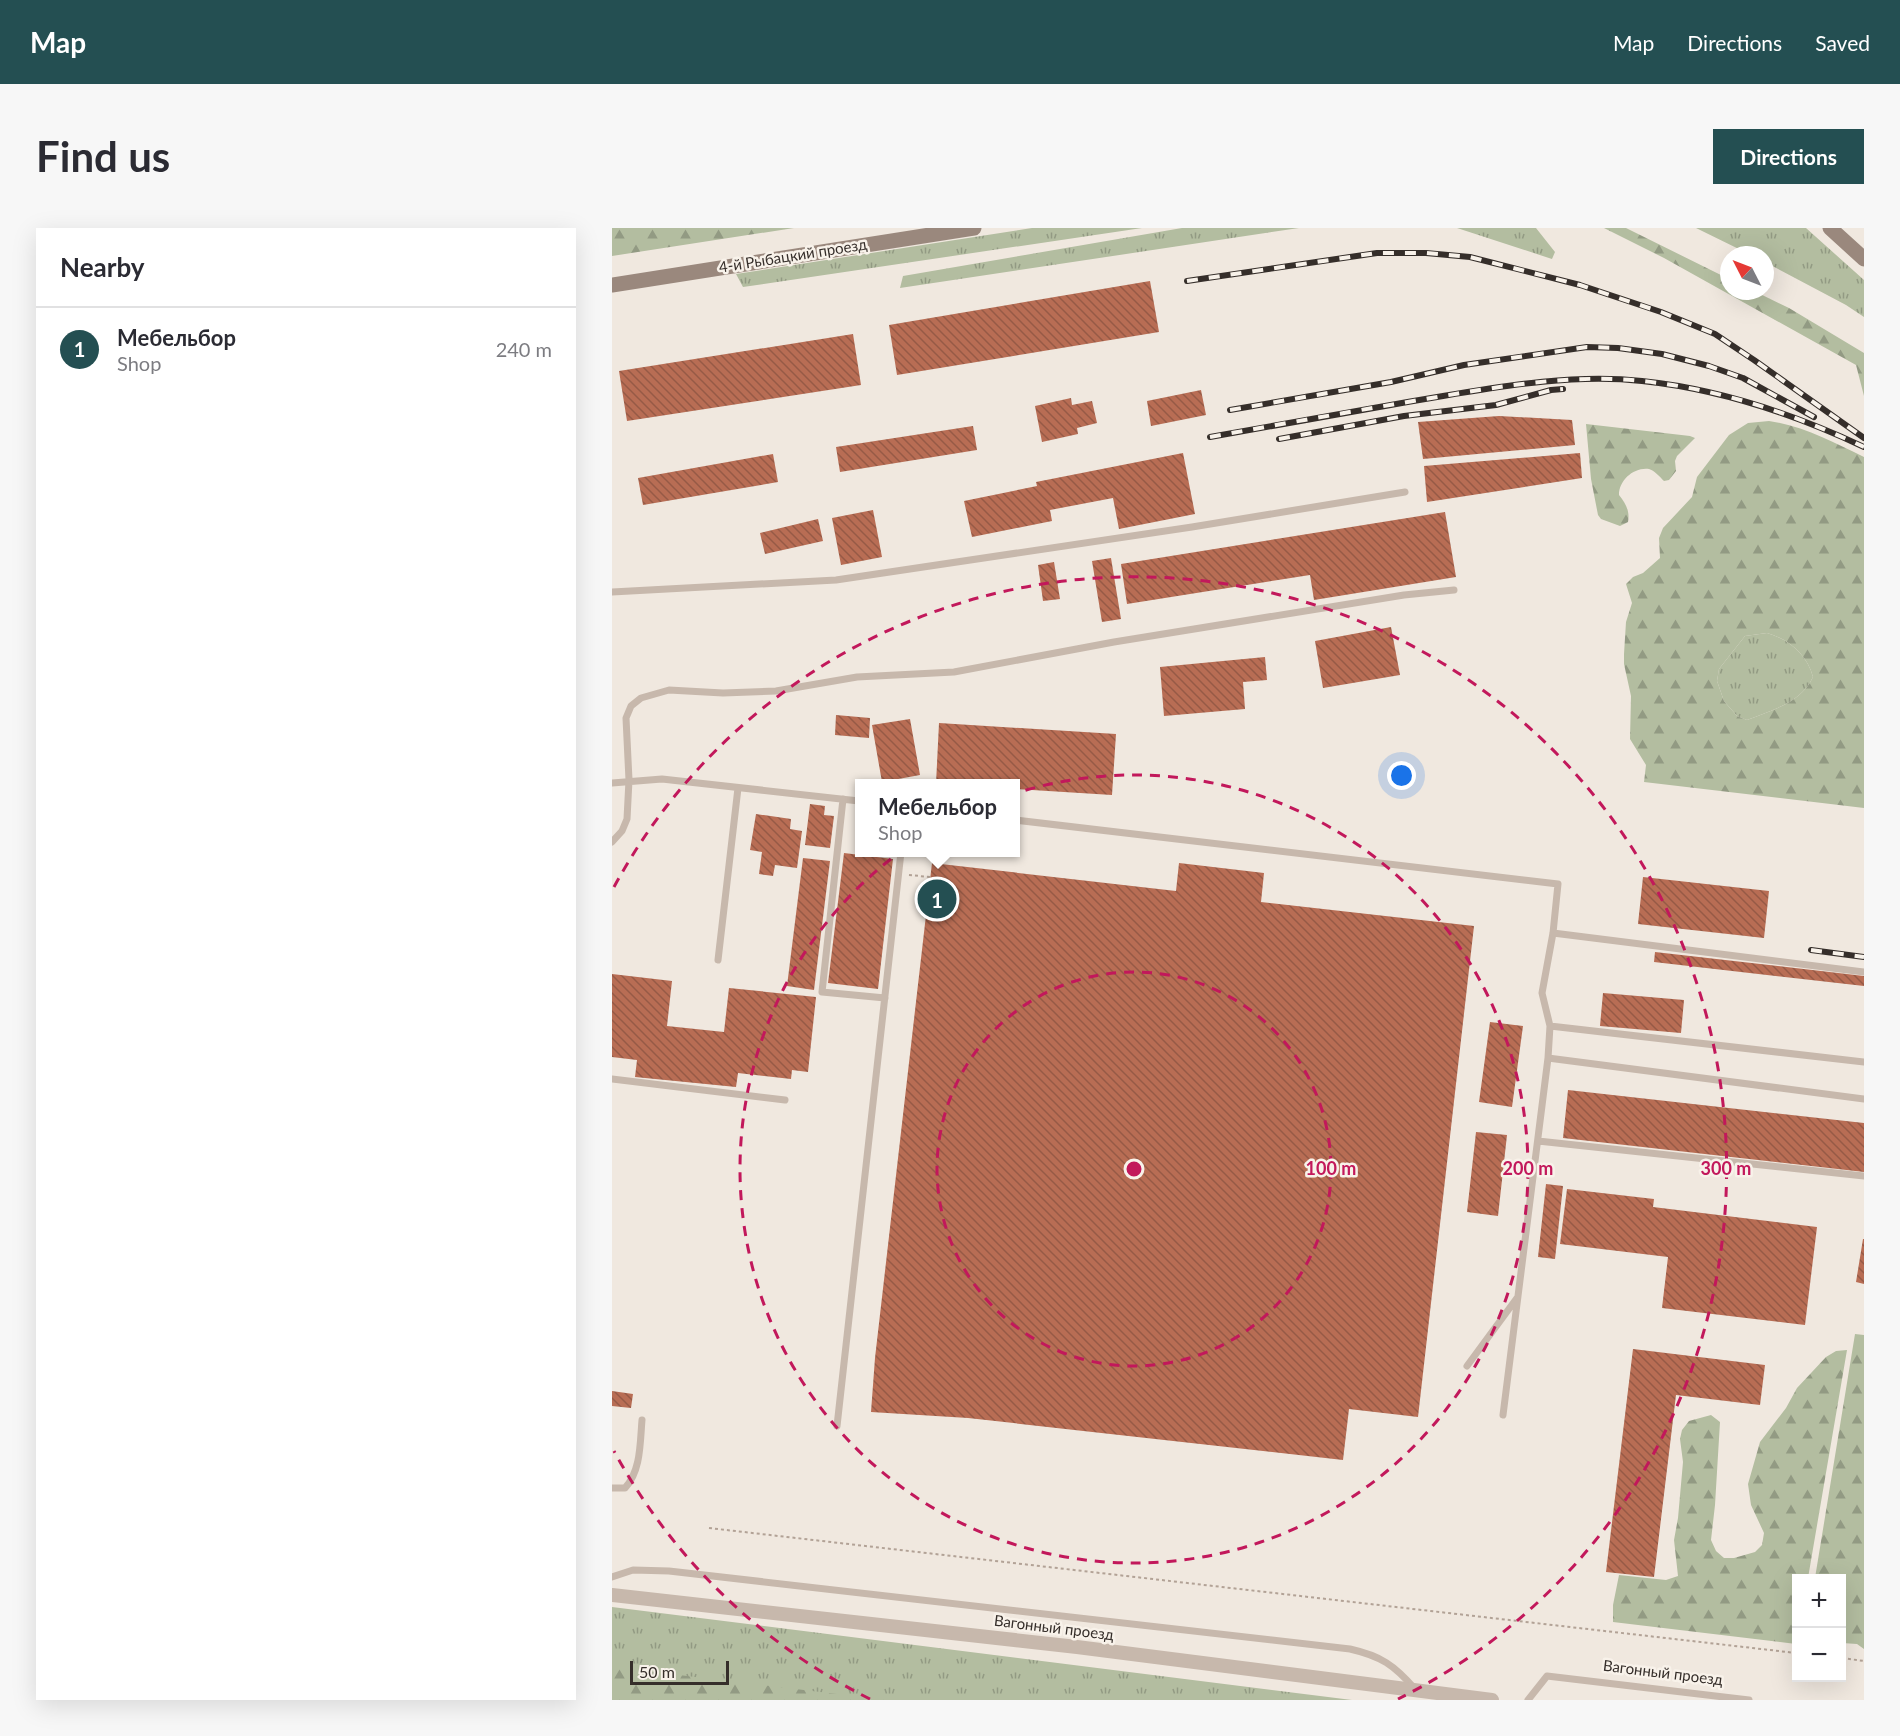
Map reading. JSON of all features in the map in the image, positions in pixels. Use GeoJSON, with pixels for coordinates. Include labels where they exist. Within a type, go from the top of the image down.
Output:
{"type":"FeatureCollection","features":[{"type":"Feature","properties":{"kind":"street","name":"4-й Рыбацкий проезд"},"geometry":{"type":"LineString","coordinates":[[612,285],[938,231],[974,228]]}},
{"type":"Feature","properties":{"kind":"street"},"geometry":{"type":"LineString","coordinates":[[1830,228],[1864,259]]}},
{"type":"Feature","properties":{"kind":"street","name":"Вагонный проезд"},"geometry":{"type":"LineString","coordinates":[[612,1595],[1077,1647],[1492,1700]]}},
{"type":"Feature","properties":{"kind":"lane"},"geometry":{"type":"LineString","coordinates":[[612,592],[836,580],[1405,492]]}},
{"type":"Feature","properties":{"kind":"lane"},"geometry":{"type":"LineString","coordinates":[[612,842],[622,831],[627,819],[629,780],[626,718],[632,706],[641,698],[669,690],[723,693],[776,691],[857,677],[954,672],[1114,642],[1404,595],[1454,590]]}},
{"type":"Feature","properties":{"kind":"lane"},"geometry":{"type":"LineString","coordinates":[[612,783],[662,779],[855,801]]}},
{"type":"Feature","properties":{"kind":"lane"},"geometry":{"type":"LineString","coordinates":[[718,960],[738,788]]}},
{"type":"Feature","properties":{"kind":"lane"},"geometry":{"type":"LineString","coordinates":[[843,800],[822,992],[885,998]]}},
{"type":"Feature","properties":{"kind":"lane"},"geometry":{"type":"LineString","coordinates":[[1020,821],[1558,884],[1553,933],[1542,993],[1550,1026],[1548,1058],[1503,1415]]}},
{"type":"Feature","properties":{"kind":"lane"},"geometry":{"type":"LineString","coordinates":[[837,1426],[901,857]]}},
{"type":"Feature","properties":{"kind":"lane"},"geometry":{"type":"LineString","coordinates":[[1553,933],[1864,972]]}},
{"type":"Feature","properties":{"kind":"lane"},"geometry":{"type":"LineString","coordinates":[[1550,1026],[1864,1062]]}},
{"type":"Feature","properties":{"kind":"lane"},"geometry":{"type":"LineString","coordinates":[[1548,1058],[1864,1099]]}},
{"type":"Feature","properties":{"kind":"lane"},"geometry":{"type":"LineString","coordinates":[[612,1079],[785,1100]]}},
{"type":"Feature","properties":{"kind":"lane"},"geometry":{"type":"LineString","coordinates":[[1538,1141],[1864,1176]]}},
{"type":"Feature","properties":{"kind":"lane"},"geometry":{"type":"LineString","coordinates":[[1467,1366],[1518,1297]]}},
{"type":"Feature","properties":{"kind":"lane"},"geometry":{"type":"LineString","coordinates":[[612,1488],[625,1488],[633,1480],[637,1467],[642,1420]]}},
{"type":"Feature","properties":{"kind":"lane"},"geometry":{"type":"LineString","coordinates":[[612,1577],[633,1570],[669,1571],[1350,1649],[1369,1653],[1393,1665],[1416,1690]]}},
{"type":"Feature","properties":{"kind":"lane","name":"Вагонный проезд"},"geometry":{"type":"LineString","coordinates":[[1528,1700],[1548,1676],[1749,1700]]}},
{"type":"Feature","properties":{"kind":"path"},"geometry":{"type":"LineString","coordinates":[[899,874],[930,877]]}},
{"type":"Feature","properties":{"kind":"path"},"geometry":{"type":"LineString","coordinates":[[709,1528],[1792,1652]]}},
{"type":"Feature","properties":{"kind":"path"},"geometry":{"type":"LineString","coordinates":[[1846,1658],[1864,1660]]}},
{"type":"Feature","properties":{"kind":"green space"},"geometry":{"type":"Polygon","coordinates":[[[612,228],[794,228],[612,256],[612,228]]]}},
{"type":"Feature","properties":{"kind":"green space"},"geometry":{"type":"Polygon","coordinates":[[[1032,228],[1142,228],[743,287],[736,274],[1032,228]]]}},
{"type":"Feature","properties":{"kind":"green space"},"geometry":{"type":"Polygon","coordinates":[[[1182,228],[1299,228],[900,288],[903,276],[1182,228]]]}},
{"type":"Feature","properties":{"kind":"green space"},"geometry":{"type":"Polygon","coordinates":[[[1457,228],[1536,228],[1555,252],[1552,259],[1457,228]]]}},
{"type":"Feature","properties":{"kind":"green space"},"geometry":{"type":"Polygon","coordinates":[[[1604,228],[1626,228],[1720,275],[1720,289],[1604,228]]]}},
{"type":"Feature","properties":{"kind":"green space"},"geometry":{"type":"Polygon","coordinates":[[[1696,228],[1806,228],[1864,280],[1864,317],[1774,267],[1774,246],[1733,246],[1696,228]]]}},
{"type":"Feature","properties":{"kind":"green space"},"geometry":{"type":"Polygon","coordinates":[[[1739,300],[1773,300],[1864,353],[1864,396],[1856,365],[1739,300]]]}},
{"type":"Feature","properties":{"kind":"green space"},"geometry":{"type":"Polygon","coordinates":[[[1769,421],[1782,423],[1818,435],[1864,457],[1864,808],[1644,782],[1646,765],[1630,739],[1631,696],[1624,654],[1626,622],[1632,603],[1626,584],[1660,558],[1659,538],[1663,528],[1692,497],[1697,477],[1729,435],[1748,423],[1769,421]],[[1767,633],[1745,636],[1719,669],[1717,681],[1724,701],[1737,716],[1747,720],[1776,709],[1793,699],[1808,686],[1813,677],[1806,661],[1796,649],[1782,639],[1767,633]]]}},
{"type":"Feature","properties":{"kind":"green space"},"geometry":{"type":"Polygon","coordinates":[[[1586,424],[1695,438],[1677,456],[1676,471],[1669,480],[1664,481],[1649,469],[1638,470],[1628,476],[1622,484],[1619,495],[1627,508],[1628,522],[1620,526],[1601,519],[1598,515],[1591,479],[1586,424]]]}},
{"type":"Feature","properties":{"kind":"green space"},"geometry":{"type":"Polygon","coordinates":[[[1767,633],[1782,639],[1796,649],[1806,661],[1813,677],[1808,686],[1793,699],[1776,709],[1747,720],[1737,716],[1724,701],[1717,681],[1719,669],[1745,636],[1767,633]]]}},
{"type":"Feature","properties":{"kind":"green space"},"geometry":{"type":"Polygon","coordinates":[[[1855,1334],[1864,1335],[1864,1649],[1857,1644],[1846,1643],[1846,1574],[1816,1574],[1855,1334]]]}},
{"type":"Feature","properties":{"kind":"green space"},"geometry":{"type":"Polygon","coordinates":[[[1847,1350],[1809,1574],[1792,1574],[1792,1644],[1613,1622],[1613,1605],[1619,1575],[1666,1580],[1678,1576],[1674,1540],[1683,1462],[1680,1439],[1682,1430],[1689,1421],[1711,1415],[1720,1422],[1711,1540],[1716,1551],[1724,1558],[1734,1558],[1755,1552],[1762,1545],[1764,1533],[1751,1505],[1748,1484],[1760,1442],[1786,1408],[1797,1388],[1826,1357],[1836,1351],[1847,1350]]]}},
{"type":"Feature","properties":{"kind":"green space"},"geometry":{"type":"Polygon","coordinates":[[[612,1607],[1352,1700],[612,1700],[612,1607]]]}},
{"type":"Feature","properties":{"kind":"green space"},"geometry":{"type":"Polygon","coordinates":[[[612,1667],[887,1700],[612,1700],[612,1667]]]}},
{"type":"Feature","properties":{"kind":"building"},"geometry":{"type":"Polygon","coordinates":[[[1150,281],[1159,332],[897,375],[889,325],[1150,281]]]}},
{"type":"Feature","properties":{"kind":"building"},"geometry":{"type":"Polygon","coordinates":[[[853,334],[861,385],[627,421],[619,371],[853,334]]]}},
{"type":"Feature","properties":{"kind":"building"},"geometry":{"type":"Polygon","coordinates":[[[1201,390],[1206,415],[1151,426],[1147,401],[1201,390]]]}},
{"type":"Feature","properties":{"kind":"building"},"geometry":{"type":"Polygon","coordinates":[[[1071,398],[1072,405],[1092,401],[1097,423],[1077,428],[1078,434],[1042,442],[1035,406],[1071,398]]]}},
{"type":"Feature","properties":{"kind":"building"},"geometry":{"type":"Polygon","coordinates":[[[1499,416],[1572,420],[1575,445],[1423,459],[1418,422],[1499,416]]]}},
{"type":"Feature","properties":{"kind":"building"},"geometry":{"type":"Polygon","coordinates":[[[973,426],[977,450],[840,472],[836,447],[973,426]]]}},
{"type":"Feature","properties":{"kind":"building"},"geometry":{"type":"Polygon","coordinates":[[[1183,453],[1195,514],[1119,529],[1113,498],[1050,510],[1052,521],[972,537],[964,501],[1037,486],[1036,482],[1183,453]]]}},
{"type":"Feature","properties":{"kind":"building"},"geometry":{"type":"Polygon","coordinates":[[[1580,453],[1582,478],[1427,502],[1424,466],[1580,453]]]}},
{"type":"Feature","properties":{"kind":"building"},"geometry":{"type":"Polygon","coordinates":[[[773,454],[778,482],[643,505],[638,478],[773,454]]]}},
{"type":"Feature","properties":{"kind":"building"},"geometry":{"type":"Polygon","coordinates":[[[873,510],[882,557],[841,565],[832,518],[873,510]]]}},
{"type":"Feature","properties":{"kind":"building"},"geometry":{"type":"Polygon","coordinates":[[[1445,512],[1456,577],[1314,600],[1310,575],[1127,604],[1121,564],[1445,512]]]}},
{"type":"Feature","properties":{"kind":"building"},"geometry":{"type":"Polygon","coordinates":[[[818,519],[823,541],[765,554],[760,533],[818,519]]]}},
{"type":"Feature","properties":{"kind":"building"},"geometry":{"type":"Polygon","coordinates":[[[1111,558],[1121,619],[1102,622],[1092,561],[1111,558]]]}},
{"type":"Feature","properties":{"kind":"building"},"geometry":{"type":"Polygon","coordinates":[[[1054,562],[1060,599],[1043,601],[1038,565],[1054,562]]]}},
{"type":"Feature","properties":{"kind":"building"},"geometry":{"type":"Polygon","coordinates":[[[1391,627],[1400,675],[1323,688],[1315,641],[1391,627]]]}},
{"type":"Feature","properties":{"kind":"building"},"geometry":{"type":"Polygon","coordinates":[[[1265,657],[1267,680],[1243,682],[1245,709],[1164,716],[1160,667],[1265,657]]]}},
{"type":"Feature","properties":{"kind":"building"},"geometry":{"type":"Polygon","coordinates":[[[836,715],[870,718],[869,738],[835,735],[836,715]]]}},
{"type":"Feature","properties":{"kind":"building"},"geometry":{"type":"Polygon","coordinates":[[[910,719],[920,775],[881,779],[872,725],[910,719]]]}},
{"type":"Feature","properties":{"kind":"building"},"geometry":{"type":"Polygon","coordinates":[[[939,723],[1116,734],[1112,795],[1020,789],[1020,779],[936,779],[939,723]]]}},
{"type":"Feature","properties":{"kind":"building"},"geometry":{"type":"Polygon","coordinates":[[[810,804],[825,806],[824,815],[834,816],[830,848],[805,845],[810,804]]]}},
{"type":"Feature","properties":{"kind":"building"},"geometry":{"type":"Polygon","coordinates":[[[756,814],[791,819],[790,829],[802,831],[797,868],[775,865],[773,876],[759,874],[762,852],[750,850],[756,814]]]}},
{"type":"Feature","properties":{"kind":"building"},"geometry":{"type":"Polygon","coordinates":[[[844,853],[855,854],[855,857],[893,859],[878,989],[828,983],[844,853]]]}},
{"type":"Feature","properties":{"kind":"building"},"geometry":{"type":"Polygon","coordinates":[[[803,858],[830,861],[814,990],[787,986],[803,858]]]}},
{"type":"Feature","properties":{"kind":"building"},"geometry":{"type":"Polygon","coordinates":[[[932,863],[1176,891],[1179,863],[1264,873],[1261,902],[1474,926],[1418,1417],[1349,1409],[1343,1460],[968,1418],[871,1412],[875,1358],[932,863]]]}},
{"type":"Feature","properties":{"kind":"building"},"geometry":{"type":"Polygon","coordinates":[[[1643,877],[1769,891],[1764,938],[1638,924],[1643,877]]]}},
{"type":"Feature","properties":{"kind":"building"},"geometry":{"type":"Polygon","coordinates":[[[1655,952],[1864,976],[1864,986],[1654,962],[1655,952]]]}},
{"type":"Feature","properties":{"kind":"building"},"geometry":{"type":"Polygon","coordinates":[[[612,974],[672,981],[667,1026],[724,1032],[729,988],[816,997],[808,1072],[792,1070],[791,1079],[738,1073],[736,1087],[635,1077],[637,1060],[612,1057],[612,974]]]}},
{"type":"Feature","properties":{"kind":"building"},"geometry":{"type":"Polygon","coordinates":[[[1603,993],[1684,1000],[1681,1033],[1600,1026],[1603,993]]]}},
{"type":"Feature","properties":{"kind":"building"},"geometry":{"type":"Polygon","coordinates":[[[1490,1022],[1523,1026],[1512,1107],[1479,1102],[1490,1022]]]}},
{"type":"Feature","properties":{"kind":"building"},"geometry":{"type":"Polygon","coordinates":[[[1568,1090],[1864,1123],[1864,1172],[1563,1138],[1568,1090]]]}},
{"type":"Feature","properties":{"kind":"building"},"geometry":{"type":"Polygon","coordinates":[[[1476,1132],[1507,1135],[1498,1216],[1467,1212],[1476,1132]]]}},
{"type":"Feature","properties":{"kind":"building"},"geometry":{"type":"Polygon","coordinates":[[[1546,1184],[1563,1186],[1555,1259],[1538,1257],[1546,1184]]]}},
{"type":"Feature","properties":{"kind":"building"},"geometry":{"type":"Polygon","coordinates":[[[1567,1189],[1654,1199],[1653,1207],[1817,1227],[1805,1325],[1662,1308],[1668,1257],[1560,1244],[1567,1189]]]}},
{"type":"Feature","properties":{"kind":"building"},"geometry":{"type":"Polygon","coordinates":[[[1864,1239],[1864,1284],[1856,1282],[1864,1239]]]}},
{"type":"Feature","properties":{"kind":"building"},"geometry":{"type":"Polygon","coordinates":[[[1633,1349],[1765,1365],[1760,1405],[1676,1395],[1654,1577],[1606,1572],[1633,1349]]]}},
{"type":"Feature","properties":{"kind":"building"},"geometry":{"type":"Polygon","coordinates":[[[612,1391],[633,1394],[631,1408],[612,1406],[612,1391]]]}},
{"type":"Feature","properties":{"kind":"railway"},"geometry":{"type":"LineString","coordinates":[[1187,281],[1377,253],[1426,253],[1470,257],[1580,285],[1661,312],[1715,334],[1864,438]]}},
{"type":"Feature","properties":{"kind":"railway"},"geometry":{"type":"LineString","coordinates":[[1230,410],[1391,382],[1464,365],[1587,347],[1618,348],[1662,354],[1709,366],[1743,378],[1814,417]]}},
{"type":"Feature","properties":{"kind":"railway"},"geometry":{"type":"LineString","coordinates":[[1210,437],[1493,388],[1567,380],[1617,379],[1671,385],[1728,397],[1784,414],[1864,447]]}},
{"type":"Feature","properties":{"kind":"railway"},"geometry":{"type":"LineString","coordinates":[[1279,439],[1404,416],[1496,405],[1551,390],[1563,389]]}},
{"type":"Feature","properties":{"kind":"railway"},"geometry":{"type":"LineString","coordinates":[[1811,950],[1864,957]]}},
{"type":"Feature","properties":{"kind":"place","name":"Мебельбор"},"geometry":{"type":"Point","coordinates":[937,899]}}]}
